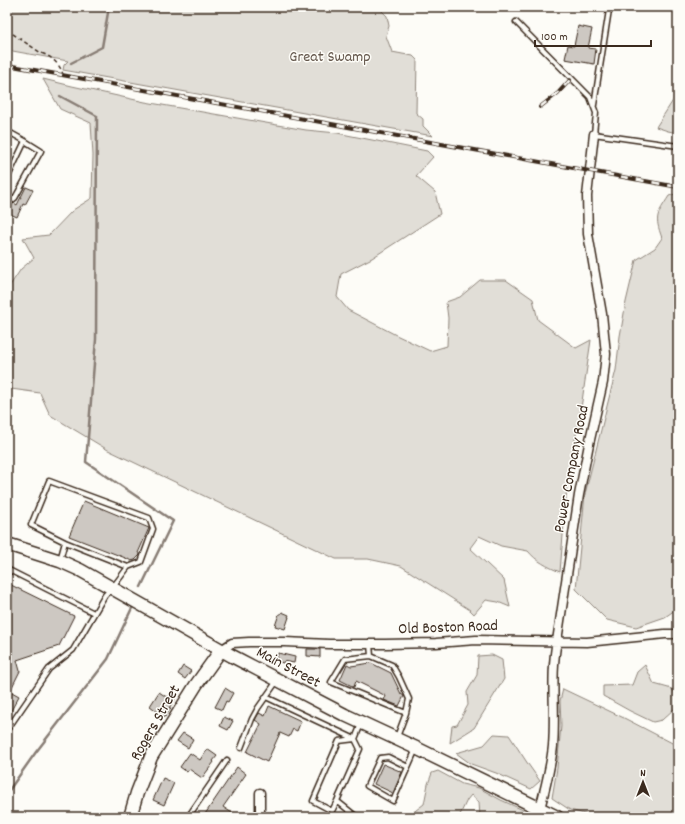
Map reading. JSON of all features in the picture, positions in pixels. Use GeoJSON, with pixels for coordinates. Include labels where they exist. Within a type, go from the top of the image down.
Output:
{"type":"FeatureCollection","features":[{"type":"Feature","properties":{"kind":"main road","name":"Main Street"},"geometry":{"type":"LineString","coordinates":[[7,544],[60,561],[80,570],[113,587],[221,650],[361,723],[416,748],[557,817]]}},
{"type":"Feature","properties":{"kind":"main road","name":"Rogers Street"},"geometry":{"type":"LineString","coordinates":[[133,816],[151,757],[196,686],[221,650]]}},
{"type":"Feature","properties":{"kind":"street","name":"Power Company Road"},"geometry":{"type":"LineString","coordinates":[[540,809],[548,777],[553,745],[554,653],[579,495],[603,382],[606,354],[602,314],[588,234],[587,196],[594,134]]}},
{"type":"Feature","properties":{"kind":"street","name":"Old Boston Road"},"geometry":{"type":"LineString","coordinates":[[221,650],[232,644],[249,642],[370,644],[436,643],[476,640],[587,642],[678,634]]}},
{"type":"Feature","properties":{"kind":"street"},"geometry":{"type":"LineString","coordinates":[[260,793],[260,817]]}},
{"type":"Feature","properties":{"kind":"lane"},"geometry":{"type":"LineString","coordinates":[[594,106],[609,10]]}},
{"type":"Feature","properties":{"kind":"lane"},"geometry":{"type":"LineString","coordinates":[[516,22],[590,97],[596,113],[594,134],[678,146]]}},
{"type":"Feature","properties":{"kind":"lane"},"geometry":{"type":"LineString","coordinates":[[7,131],[41,151],[15,198],[10,202],[7,201]]}},
{"type":"Feature","properties":{"kind":"lane"},"geometry":{"type":"LineString","coordinates":[[7,179],[26,141]]}},
{"type":"Feature","properties":{"kind":"lane"},"geometry":{"type":"LineString","coordinates":[[7,730],[50,669],[74,650],[105,595],[128,567],[141,562],[153,529],[149,518],[49,481],[30,525],[66,542],[128,567]]}},
{"type":"Feature","properties":{"kind":"lane"},"geometry":{"type":"LineString","coordinates":[[60,561],[66,542]]}},
{"type":"Feature","properties":{"kind":"lane"},"geometry":{"type":"LineString","coordinates":[[7,568],[94,613]]}},
{"type":"Feature","properties":{"kind":"lane"},"geometry":{"type":"LineString","coordinates":[[370,644],[371,656]]}},
{"type":"Feature","properties":{"kind":"lane"},"geometry":{"type":"LineString","coordinates":[[396,739],[406,713],[409,699],[392,665],[371,656],[345,659],[331,682],[406,713]]}},
{"type":"Feature","properties":{"kind":"lane"},"geometry":{"type":"LineString","coordinates":[[241,748],[258,708],[278,680]]}},
{"type":"Feature","properties":{"kind":"lane"},"geometry":{"type":"LineString","coordinates":[[266,697],[355,739],[360,749],[332,811],[313,801],[339,741],[355,739]]}},
{"type":"Feature","properties":{"kind":"lane"},"geometry":{"type":"LineString","coordinates":[[355,739],[361,723]]}},
{"type":"Feature","properties":{"kind":"lane"},"geometry":{"type":"LineString","coordinates":[[408,766],[388,757],[380,758],[367,786],[394,800],[416,748]]}},
{"type":"Feature","properties":{"kind":"lane"},"geometry":{"type":"LineString","coordinates":[[188,817],[227,760]]}},
{"type":"Feature","properties":{"kind":"lane"},"geometry":{"type":"LineString","coordinates":[[337,801],[357,817]]}},
{"type":"Feature","properties":{"kind":"path"},"geometry":{"type":"LineString","coordinates":[[7,30],[41,53],[46,54],[58,64],[60,66],[62,76]]}},
{"type":"Feature","properties":{"kind":"green space","name":"Great Swamp"},"geometry":{"type":"Polygon","coordinates":[[[7,7],[378,7],[387,16],[389,26],[386,36],[392,52],[413,56],[417,60],[416,113],[423,119],[423,126],[433,136],[63,70],[64,65],[68,61],[7,50],[7,7]]]}},
{"type":"Feature","properties":{"kind":"green space"},"geometry":{"type":"Polygon","coordinates":[[[43,79],[145,102],[306,130],[337,133],[427,151],[433,157],[416,176],[435,192],[440,214],[372,258],[341,274],[337,297],[348,310],[430,351],[447,346],[448,318],[446,302],[460,297],[480,280],[506,280],[533,299],[538,320],[576,348],[591,340],[580,415],[568,474],[560,572],[542,563],[528,551],[501,546],[479,536],[470,548],[504,580],[510,607],[498,602],[486,600],[474,614],[401,566],[368,559],[336,559],[108,450],[50,415],[40,393],[7,388],[7,290],[21,269],[34,258],[23,238],[49,235],[73,210],[92,198],[93,155],[91,123],[60,109],[43,79]]]}},
{"type":"Feature","properties":{"kind":"green space"},"geometry":{"type":"Polygon","coordinates":[[[674,99],[678,99],[678,133],[656,127],[674,99]]]}},
{"type":"Feature","properties":{"kind":"green space"},"geometry":{"type":"Polygon","coordinates":[[[678,193],[678,608],[665,617],[636,627],[607,620],[576,589],[585,494],[616,370],[626,302],[636,260],[655,248],[662,238],[658,225],[659,212],[669,196],[678,193]]]}},
{"type":"Feature","properties":{"kind":"green space"},"geometry":{"type":"Polygon","coordinates":[[[492,655],[502,660],[504,679],[474,728],[450,743],[452,726],[457,725],[468,705],[467,692],[477,675],[478,656],[492,655]]]}},
{"type":"Feature","properties":{"kind":"green space"},"geometry":{"type":"Polygon","coordinates":[[[645,665],[654,684],[672,689],[678,698],[675,708],[662,720],[653,722],[603,696],[603,686],[632,685],[637,672],[645,665]]]}},
{"type":"Feature","properties":{"kind":"green space"},"geometry":{"type":"Polygon","coordinates":[[[563,689],[678,746],[678,817],[595,817],[570,810],[552,798],[557,768],[561,726],[560,701],[563,689]]]}},
{"type":"Feature","properties":{"kind":"green space"},"geometry":{"type":"Polygon","coordinates":[[[494,734],[509,735],[540,781],[531,789],[496,773],[471,764],[456,753],[484,745],[494,734]]]}},
{"type":"Feature","properties":{"kind":"green space"},"geometry":{"type":"Polygon","coordinates":[[[438,771],[462,784],[479,788],[523,810],[530,817],[480,817],[479,802],[471,795],[459,817],[407,817],[424,804],[432,773],[438,771]]]}},
{"type":"Feature","properties":{"kind":"building"},"geometry":{"type":"Polygon","coordinates":[[[578,26],[592,29],[588,48],[596,49],[594,64],[565,59],[568,45],[574,46],[578,26]]]}},
{"type":"Feature","properties":{"kind":"building"},"geometry":{"type":"Polygon","coordinates":[[[26,187],[33,190],[25,205],[23,204],[17,217],[8,213],[14,203],[17,205],[26,187]]]}},
{"type":"Feature","properties":{"kind":"building"},"geometry":{"type":"Polygon","coordinates":[[[84,501],[149,528],[138,553],[140,555],[135,560],[131,561],[69,536],[84,501]]]}},
{"type":"Feature","properties":{"kind":"building"},"geometry":{"type":"Polygon","coordinates":[[[7,583],[74,616],[59,646],[17,660],[20,671],[10,691],[19,696],[7,718],[7,583]]]}},
{"type":"Feature","properties":{"kind":"building"},"geometry":{"type":"Polygon","coordinates":[[[282,612],[289,615],[285,629],[275,626],[279,614],[282,612]]]}},
{"type":"Feature","properties":{"kind":"building"},"geometry":{"type":"Polygon","coordinates":[[[307,649],[320,649],[320,657],[307,656],[307,649]]]}},
{"type":"Feature","properties":{"kind":"building"},"geometry":{"type":"Polygon","coordinates":[[[278,653],[295,657],[294,663],[284,661],[283,663],[276,661],[278,653]]]}},
{"type":"Feature","properties":{"kind":"building"},"geometry":{"type":"Polygon","coordinates":[[[371,663],[391,673],[401,694],[404,696],[399,706],[384,700],[386,696],[356,681],[354,687],[340,680],[347,664],[351,666],[371,663]]]}},
{"type":"Feature","properties":{"kind":"building"},"geometry":{"type":"Polygon","coordinates":[[[183,666],[191,671],[185,679],[178,674],[183,666]]]}},
{"type":"Feature","properties":{"kind":"building"},"geometry":{"type":"Polygon","coordinates":[[[225,688],[233,693],[228,702],[226,701],[222,710],[215,707],[225,688]]]}},
{"type":"Feature","properties":{"kind":"building"},"geometry":{"type":"Polygon","coordinates":[[[159,692],[168,698],[170,695],[175,699],[165,717],[150,706],[159,692]]]}},
{"type":"Feature","properties":{"kind":"building"},"geometry":{"type":"Polygon","coordinates":[[[269,706],[301,721],[297,731],[293,729],[289,737],[280,733],[267,762],[247,752],[261,724],[255,720],[259,713],[265,716],[269,706]]]}},
{"type":"Feature","properties":{"kind":"building"},"geometry":{"type":"Polygon","coordinates":[[[224,717],[233,721],[228,730],[220,726],[224,717]]]}},
{"type":"Feature","properties":{"kind":"building"},"geometry":{"type":"Polygon","coordinates":[[[183,733],[193,739],[188,748],[177,741],[183,733]]]}},
{"type":"Feature","properties":{"kind":"building"},"geometry":{"type":"Polygon","coordinates":[[[207,749],[217,756],[202,778],[189,769],[187,772],[180,767],[190,753],[200,760],[207,749]]]}},
{"type":"Feature","properties":{"kind":"building"},"geometry":{"type":"Polygon","coordinates":[[[383,764],[402,772],[393,793],[374,784],[383,764]]]}},
{"type":"Feature","properties":{"kind":"building"},"geometry":{"type":"Polygon","coordinates":[[[237,767],[246,774],[223,807],[238,817],[203,817],[237,767]]]}},
{"type":"Feature","properties":{"kind":"building"},"geometry":{"type":"Polygon","coordinates":[[[163,778],[174,783],[164,805],[153,800],[163,778]]]}},
{"type":"Feature","properties":{"kind":"waterway"},"geometry":{"type":"LineString","coordinates":[[71,63],[102,47],[109,7]]}},
{"type":"Feature","properties":{"kind":"waterway"},"geometry":{"type":"LineString","coordinates":[[60,96],[97,116],[96,339],[86,462],[173,521],[141,587]]}},
{"type":"Feature","properties":{"kind":"waterway"},"geometry":{"type":"LineString","coordinates":[[7,793],[36,752],[108,659],[132,608]]}},
{"type":"Feature","properties":{"kind":"railway"},"geometry":{"type":"LineString","coordinates":[[7,65],[678,187]]}},
{"type":"Feature","properties":{"kind":"railway"},"geometry":{"type":"LineString","coordinates":[[540,107],[558,93],[570,80]]}}]}
